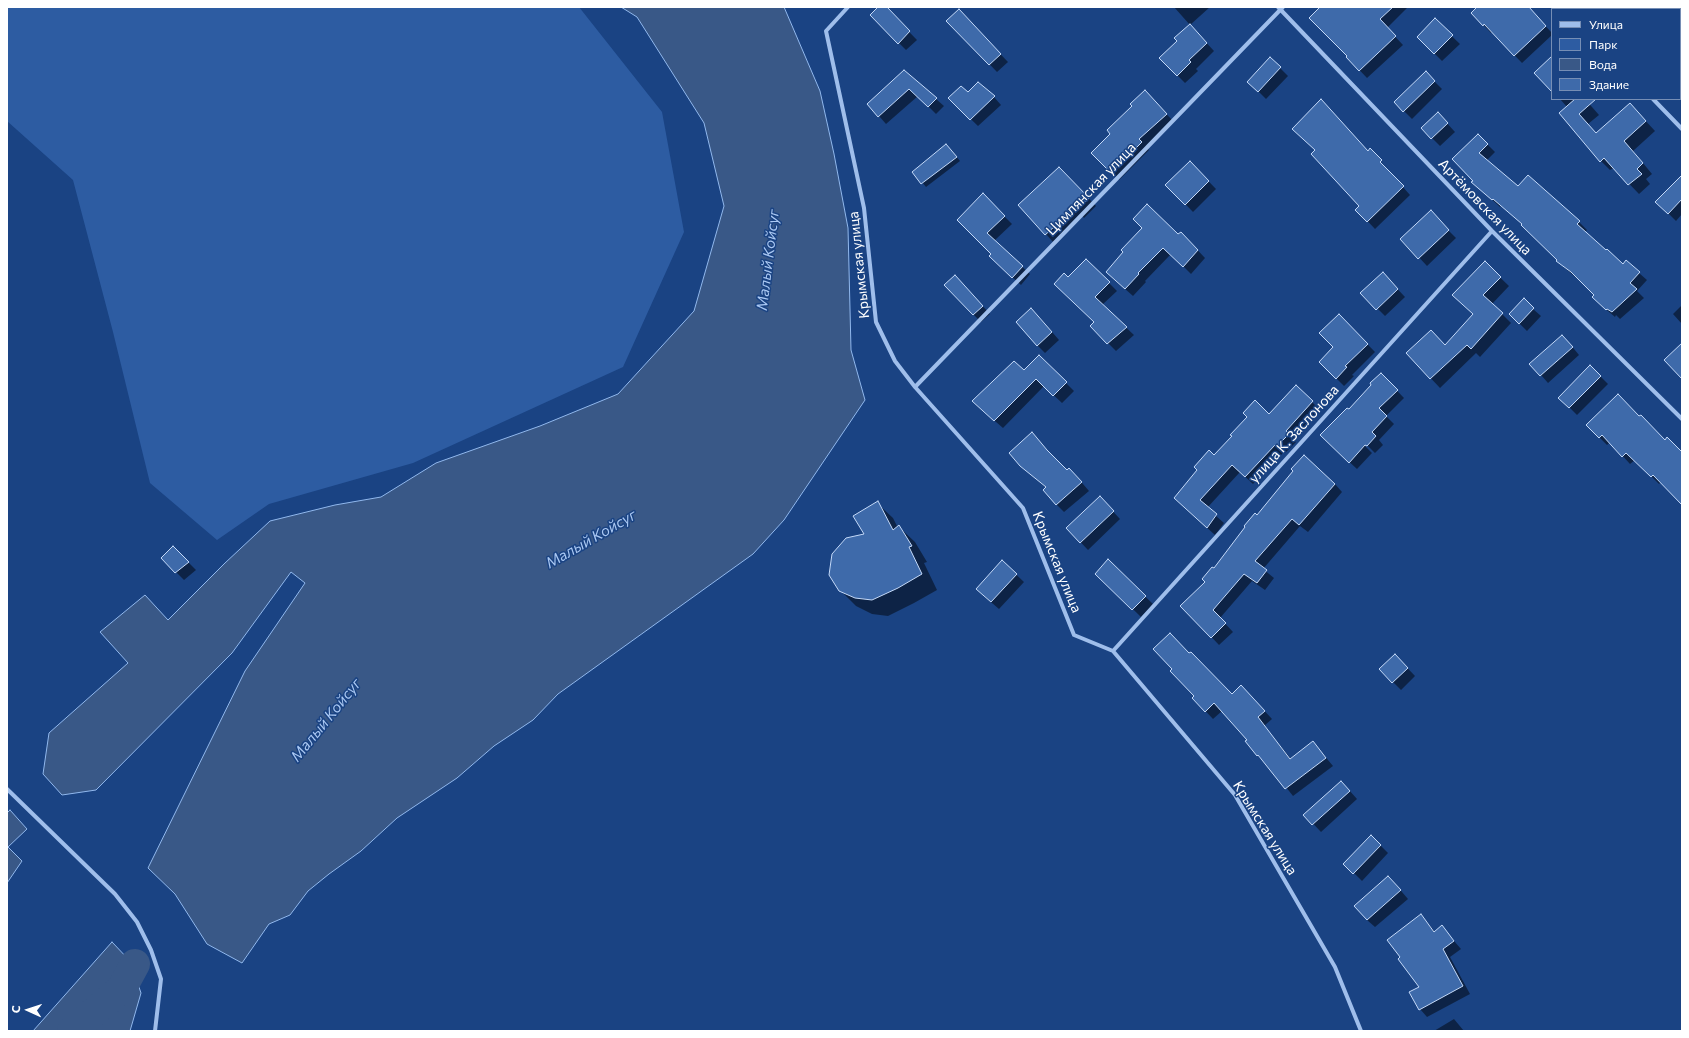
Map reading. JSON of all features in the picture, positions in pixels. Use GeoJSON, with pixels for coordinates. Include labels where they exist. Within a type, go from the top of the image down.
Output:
{"type":"FeatureCollection","features":[{"type":"Feature","properties":{"kind":"street","name":"Крымская улица"},"geometry":{"type":"LineString","coordinates":[[848,7],[826,31],[864,208],[876,322],[894,361],[915,387],[1023,508],[1074,635],[1112,651],[1235,795],[1336,967],[1361,1031]]}},
{"type":"Feature","properties":{"kind":"street","name":"Артёмовская улица"},"geometry":{"type":"LineString","coordinates":[[1280,8],[1492,231],[1682,419]]}},
{"type":"Feature","properties":{"kind":"street","name":"Цимлянская улица"},"geometry":{"type":"LineString","coordinates":[[915,387],[1280,8]]}},
{"type":"Feature","properties":{"kind":"street"},"geometry":{"type":"LineString","coordinates":[[1654,100],[1682,129]]}},
{"type":"Feature","properties":{"kind":"street","name":"улица К. Заслонова"},"geometry":{"type":"LineString","coordinates":[[1112,651],[1492,231]]}},
{"type":"Feature","properties":{"kind":"street"},"geometry":{"type":"LineString","coordinates":[[7,789],[115,894],[137,922],[151,950],[161,979],[155,1031]]}},
{"type":"Feature","properties":{"kind":"green space"},"geometry":{"type":"Polygon","coordinates":[[[7,7],[579,7],[662,112],[684,232],[623,367],[413,463],[269,504],[217,540],[150,483],[113,332],[73,180],[7,121],[7,7]]]}},
{"type":"Feature","properties":{"kind":"water"},"geometry":{"type":"Polygon","coordinates":[[[621,7],[784,7],[820,91],[834,154],[848,228],[851,350],[865,400],[784,520],[753,554],[558,694],[533,720],[494,746],[457,778],[397,818],[361,851],[308,891],[290,915],[269,924],[242,963],[207,944],[175,894],[148,868],[245,671],[305,583],[291,572],[232,653],[96,790],[62,795],[43,774],[49,733],[128,663],[100,632],[145,595],[168,620],[225,563],[270,521],[335,505],[381,497],[436,463],[540,426],[618,394],[694,311],[724,206],[704,123],[637,17],[621,7]]]}},
{"type":"Feature","properties":{"kind":"water"},"geometry":{"type":"Polygon","coordinates":[[[10,810],[27,829],[8,847],[22,861],[7,883],[7,813],[10,810]]]}},
{"type":"Feature","properties":{"kind":"water"},"geometry":{"type":"Polygon","coordinates":[[[112,942],[130,961],[141,993],[130,1031],[33,1031],[112,942]]]}},
{"type":"Feature","properties":{"kind":"building"},"geometry":{"type":"Polygon","coordinates":[[[878,7],[887,7],[910,31],[898,44],[870,15],[878,7]]]}},
{"type":"Feature","properties":{"kind":"building"},"geometry":{"type":"Polygon","coordinates":[[[1320,7],[1393,7],[1380,19],[1396,36],[1359,71],[1346,57],[1347,56],[1309,18],[1320,7]]]}},
{"type":"Feature","properties":{"kind":"building"},"geometry":{"type":"Polygon","coordinates":[[[1477,7],[1529,7],[1546,26],[1514,56],[1484,24],[1483,26],[1471,13],[1477,7]]]}},
{"type":"Feature","properties":{"kind":"building"},"geometry":{"type":"Polygon","coordinates":[[[959,9],[1001,54],[989,65],[946,21],[959,9]]]}},
{"type":"Feature","properties":{"kind":"building"},"geometry":{"type":"Polygon","coordinates":[[[1435,18],[1453,35],[1434,54],[1417,37],[1435,18]]]}},
{"type":"Feature","properties":{"kind":"building"},"geometry":{"type":"Polygon","coordinates":[[[1190,24],[1207,43],[1189,60],[1191,62],[1177,76],[1159,58],[1177,41],[1174,38],[1190,24]]]}},
{"type":"Feature","properties":{"kind":"building"},"geometry":{"type":"Polygon","coordinates":[[[1270,57],[1281,67],[1258,92],[1247,82],[1270,57]]]}},
{"type":"Feature","properties":{"kind":"building"},"geometry":{"type":"Polygon","coordinates":[[[1551,57],[1551,91],[1534,73],[1551,57]]]}},
{"type":"Feature","properties":{"kind":"building"},"geometry":{"type":"Polygon","coordinates":[[[904,70],[937,98],[928,107],[909,89],[878,117],[867,104],[904,70]]]}},
{"type":"Feature","properties":{"kind":"building"},"geometry":{"type":"Polygon","coordinates":[[[1426,71],[1435,81],[1403,112],[1394,102],[1426,71]]]}},
{"type":"Feature","properties":{"kind":"building"},"geometry":{"type":"Polygon","coordinates":[[[978,82],[995,96],[970,120],[948,98],[961,86],[968,92],[978,82]]]}},
{"type":"Feature","properties":{"kind":"building"},"geometry":{"type":"Polygon","coordinates":[[[1145,90],[1167,114],[1139,139],[1142,142],[1111,173],[1091,153],[1110,134],[1107,130],[1132,106],[1130,104],[1145,90]]]}},
{"type":"Feature","properties":{"kind":"building"},"geometry":{"type":"Polygon","coordinates":[[[1321,99],[1368,151],[1370,148],[1382,160],[1380,162],[1404,186],[1367,222],[1355,210],[1359,206],[1311,154],[1315,150],[1292,129],[1321,99]]]}},
{"type":"Feature","properties":{"kind":"building"},"geometry":{"type":"Polygon","coordinates":[[[1574,100],[1595,100],[1579,114],[1596,133],[1630,103],[1646,121],[1624,141],[1643,163],[1637,169],[1642,174],[1628,185],[1604,158],[1600,162],[1559,113],[1574,100]]]}},
{"type":"Feature","properties":{"kind":"building"},"geometry":{"type":"Polygon","coordinates":[[[1438,112],[1448,123],[1431,139],[1421,128],[1438,112]]]}},
{"type":"Feature","properties":{"kind":"building"},"geometry":{"type":"Polygon","coordinates":[[[1478,134],[1488,144],[1479,153],[1518,186],[1528,175],[1580,221],[1577,224],[1606,250],[1607,249],[1623,264],[1626,260],[1640,272],[1630,283],[1637,289],[1612,312],[1607,309],[1606,310],[1592,297],[1594,295],[1571,272],[1556,261],[1557,260],[1521,225],[1522,224],[1471,182],[1473,181],[1452,159],[1478,134]]]}},
{"type":"Feature","properties":{"kind":"building"},"geometry":{"type":"Polygon","coordinates":[[[946,144],[957,157],[921,184],[912,172],[946,144]]]}},
{"type":"Feature","properties":{"kind":"building"},"geometry":{"type":"Polygon","coordinates":[[[1190,161],[1209,181],[1185,205],[1165,185],[1190,161]]]}},
{"type":"Feature","properties":{"kind":"building"},"geometry":{"type":"Polygon","coordinates":[[[1059,167],[1089,198],[1075,211],[1074,209],[1045,235],[1018,205],[1059,167]]]}},
{"type":"Feature","properties":{"kind":"building"},"geometry":{"type":"Polygon","coordinates":[[[1682,175],[1682,199],[1668,214],[1655,202],[1682,175]]]}},
{"type":"Feature","properties":{"kind":"building"},"geometry":{"type":"Polygon","coordinates":[[[983,193],[1005,216],[987,233],[1023,266],[1012,278],[989,256],[991,254],[957,220],[983,193]]]}},
{"type":"Feature","properties":{"kind":"building"},"geometry":{"type":"Polygon","coordinates":[[[1147,204],[1178,234],[1181,232],[1198,250],[1183,267],[1163,248],[1138,273],[1139,274],[1125,289],[1106,272],[1123,252],[1121,250],[1142,228],[1133,219],[1147,204]]]}},
{"type":"Feature","properties":{"kind":"building"},"geometry":{"type":"Polygon","coordinates":[[[1431,210],[1449,230],[1418,259],[1400,239],[1431,210]]]}},
{"type":"Feature","properties":{"kind":"building"},"geometry":{"type":"Polygon","coordinates":[[[1086,259],[1110,282],[1095,297],[1127,327],[1107,344],[1090,326],[1094,322],[1054,284],[1064,273],[1068,277],[1086,259]]]}},
{"type":"Feature","properties":{"kind":"building"},"geometry":{"type":"Polygon","coordinates":[[[1485,261],[1501,277],[1483,295],[1503,313],[1471,349],[1467,345],[1430,379],[1406,353],[1431,330],[1445,345],[1473,314],[1452,295],[1485,261]]]}},
{"type":"Feature","properties":{"kind":"building"},"geometry":{"type":"Polygon","coordinates":[[[1383,272],[1398,289],[1376,310],[1360,293],[1383,272]]]}},
{"type":"Feature","properties":{"kind":"building"},"geometry":{"type":"Polygon","coordinates":[[[955,275],[983,306],[973,315],[944,285],[955,275]]]}},
{"type":"Feature","properties":{"kind":"building"},"geometry":{"type":"Polygon","coordinates":[[[1524,298],[1534,308],[1519,324],[1509,314],[1524,298]]]}},
{"type":"Feature","properties":{"kind":"building"},"geometry":{"type":"Polygon","coordinates":[[[1031,308],[1052,332],[1037,346],[1016,322],[1031,308]]]}},
{"type":"Feature","properties":{"kind":"building"},"geometry":{"type":"Polygon","coordinates":[[[1339,314],[1368,344],[1345,366],[1347,367],[1336,379],[1319,362],[1333,347],[1319,333],[1339,314]]]}},
{"type":"Feature","properties":{"kind":"building"},"geometry":{"type":"Polygon","coordinates":[[[1562,335],[1573,347],[1540,376],[1529,364],[1562,335]]]}},
{"type":"Feature","properties":{"kind":"building"},"geometry":{"type":"Polygon","coordinates":[[[1682,343],[1682,379],[1664,360],[1682,343]]]}},
{"type":"Feature","properties":{"kind":"building"},"geometry":{"type":"Polygon","coordinates":[[[1039,355],[1067,382],[1053,396],[1036,379],[994,421],[972,401],[1014,361],[1024,370],[1039,355]]]}},
{"type":"Feature","properties":{"kind":"building"},"geometry":{"type":"Polygon","coordinates":[[[1590,365],[1601,376],[1569,408],[1558,398],[1590,365]]]}},
{"type":"Feature","properties":{"kind":"building"},"geometry":{"type":"Polygon","coordinates":[[[1381,373],[1398,390],[1379,408],[1387,416],[1372,432],[1376,436],[1367,446],[1365,445],[1349,463],[1320,435],[1347,408],[1349,409],[1371,385],[1370,383],[1381,373]]]}},
{"type":"Feature","properties":{"kind":"building"},"geometry":{"type":"Polygon","coordinates":[[[1296,385],[1313,401],[1286,431],[1289,434],[1277,446],[1275,445],[1245,477],[1232,465],[1200,500],[1217,514],[1207,528],[1174,498],[1197,470],[1194,467],[1209,450],[1214,455],[1232,436],[1230,435],[1247,417],[1243,413],[1255,400],[1269,414],[1296,385]]]}},
{"type":"Feature","properties":{"kind":"building"},"geometry":{"type":"Polygon","coordinates":[[[1618,394],[1665,440],[1667,437],[1682,452],[1682,505],[1653,475],[1651,477],[1626,453],[1622,457],[1602,435],[1599,438],[1586,425],[1618,394]]]}},
{"type":"Feature","properties":{"kind":"building"},"geometry":{"type":"Polygon","coordinates":[[[1032,432],[1067,470],[1069,468],[1082,482],[1056,505],[1043,490],[1046,487],[1020,466],[1009,453],[1032,432]]]}},
{"type":"Feature","properties":{"kind":"building"},"geometry":{"type":"Polygon","coordinates":[[[1304,455],[1335,484],[1299,525],[1292,519],[1255,561],[1267,570],[1257,583],[1244,574],[1213,610],[1226,623],[1211,638],[1180,606],[1205,582],[1202,579],[1212,567],[1214,568],[1245,527],[1244,526],[1255,513],[1257,515],[1293,471],[1291,469],[1304,455]]]}},
{"type":"Feature","properties":{"kind":"building"},"geometry":{"type":"Polygon","coordinates":[[[1100,496],[1114,511],[1080,543],[1066,528],[1100,496]]]}},
{"type":"Feature","properties":{"kind":"building"},"geometry":{"type":"Polygon","coordinates":[[[878,501],[893,530],[899,525],[912,546],[909,547],[922,574],[898,588],[872,600],[855,598],[839,591],[829,575],[832,554],[846,538],[864,534],[853,516],[878,501]]]}},
{"type":"Feature","properties":{"kind":"building"},"geometry":{"type":"Polygon","coordinates":[[[173,546],[189,562],[175,573],[161,558],[173,546]]]}},
{"type":"Feature","properties":{"kind":"building"},"geometry":{"type":"Polygon","coordinates":[[[1108,559],[1146,596],[1132,610],[1095,574],[1108,559]]]}},
{"type":"Feature","properties":{"kind":"building"},"geometry":{"type":"Polygon","coordinates":[[[1002,560],[1017,574],[991,602],[976,589],[1002,560]]]}},
{"type":"Feature","properties":{"kind":"building"},"geometry":{"type":"Polygon","coordinates":[[[1170,633],[1232,694],[1241,685],[1265,711],[1258,717],[1290,759],[1313,741],[1326,758],[1285,789],[1245,741],[1247,740],[1214,703],[1205,712],[1192,698],[1194,696],[1170,671],[1172,669],[1153,649],[1170,633]]]}},
{"type":"Feature","properties":{"kind":"building"},"geometry":{"type":"Polygon","coordinates":[[[1395,654],[1408,668],[1392,683],[1379,669],[1395,654]]]}},
{"type":"Feature","properties":{"kind":"building"},"geometry":{"type":"Polygon","coordinates":[[[1341,781],[1350,791],[1312,825],[1303,815],[1341,781]]]}},
{"type":"Feature","properties":{"kind":"building"},"geometry":{"type":"Polygon","coordinates":[[[1371,835],[1381,845],[1353,874],[1343,864],[1371,835]]]}},
{"type":"Feature","properties":{"kind":"building"},"geometry":{"type":"Polygon","coordinates":[[[1388,876],[1401,890],[1367,920],[1354,906],[1388,876]]]}},
{"type":"Feature","properties":{"kind":"building"},"geometry":{"type":"Polygon","coordinates":[[[1421,914],[1434,932],[1442,925],[1454,941],[1443,949],[1463,986],[1419,1010],[1409,992],[1419,987],[1398,959],[1400,957],[1387,940],[1421,914]]]}},
{"type":"Feature","properties":{"kind":"waterway","name":"Малый Койсуг"},"geometry":{"type":"LineString","coordinates":[[72,1031],[122,988],[135,964]]}}]}
